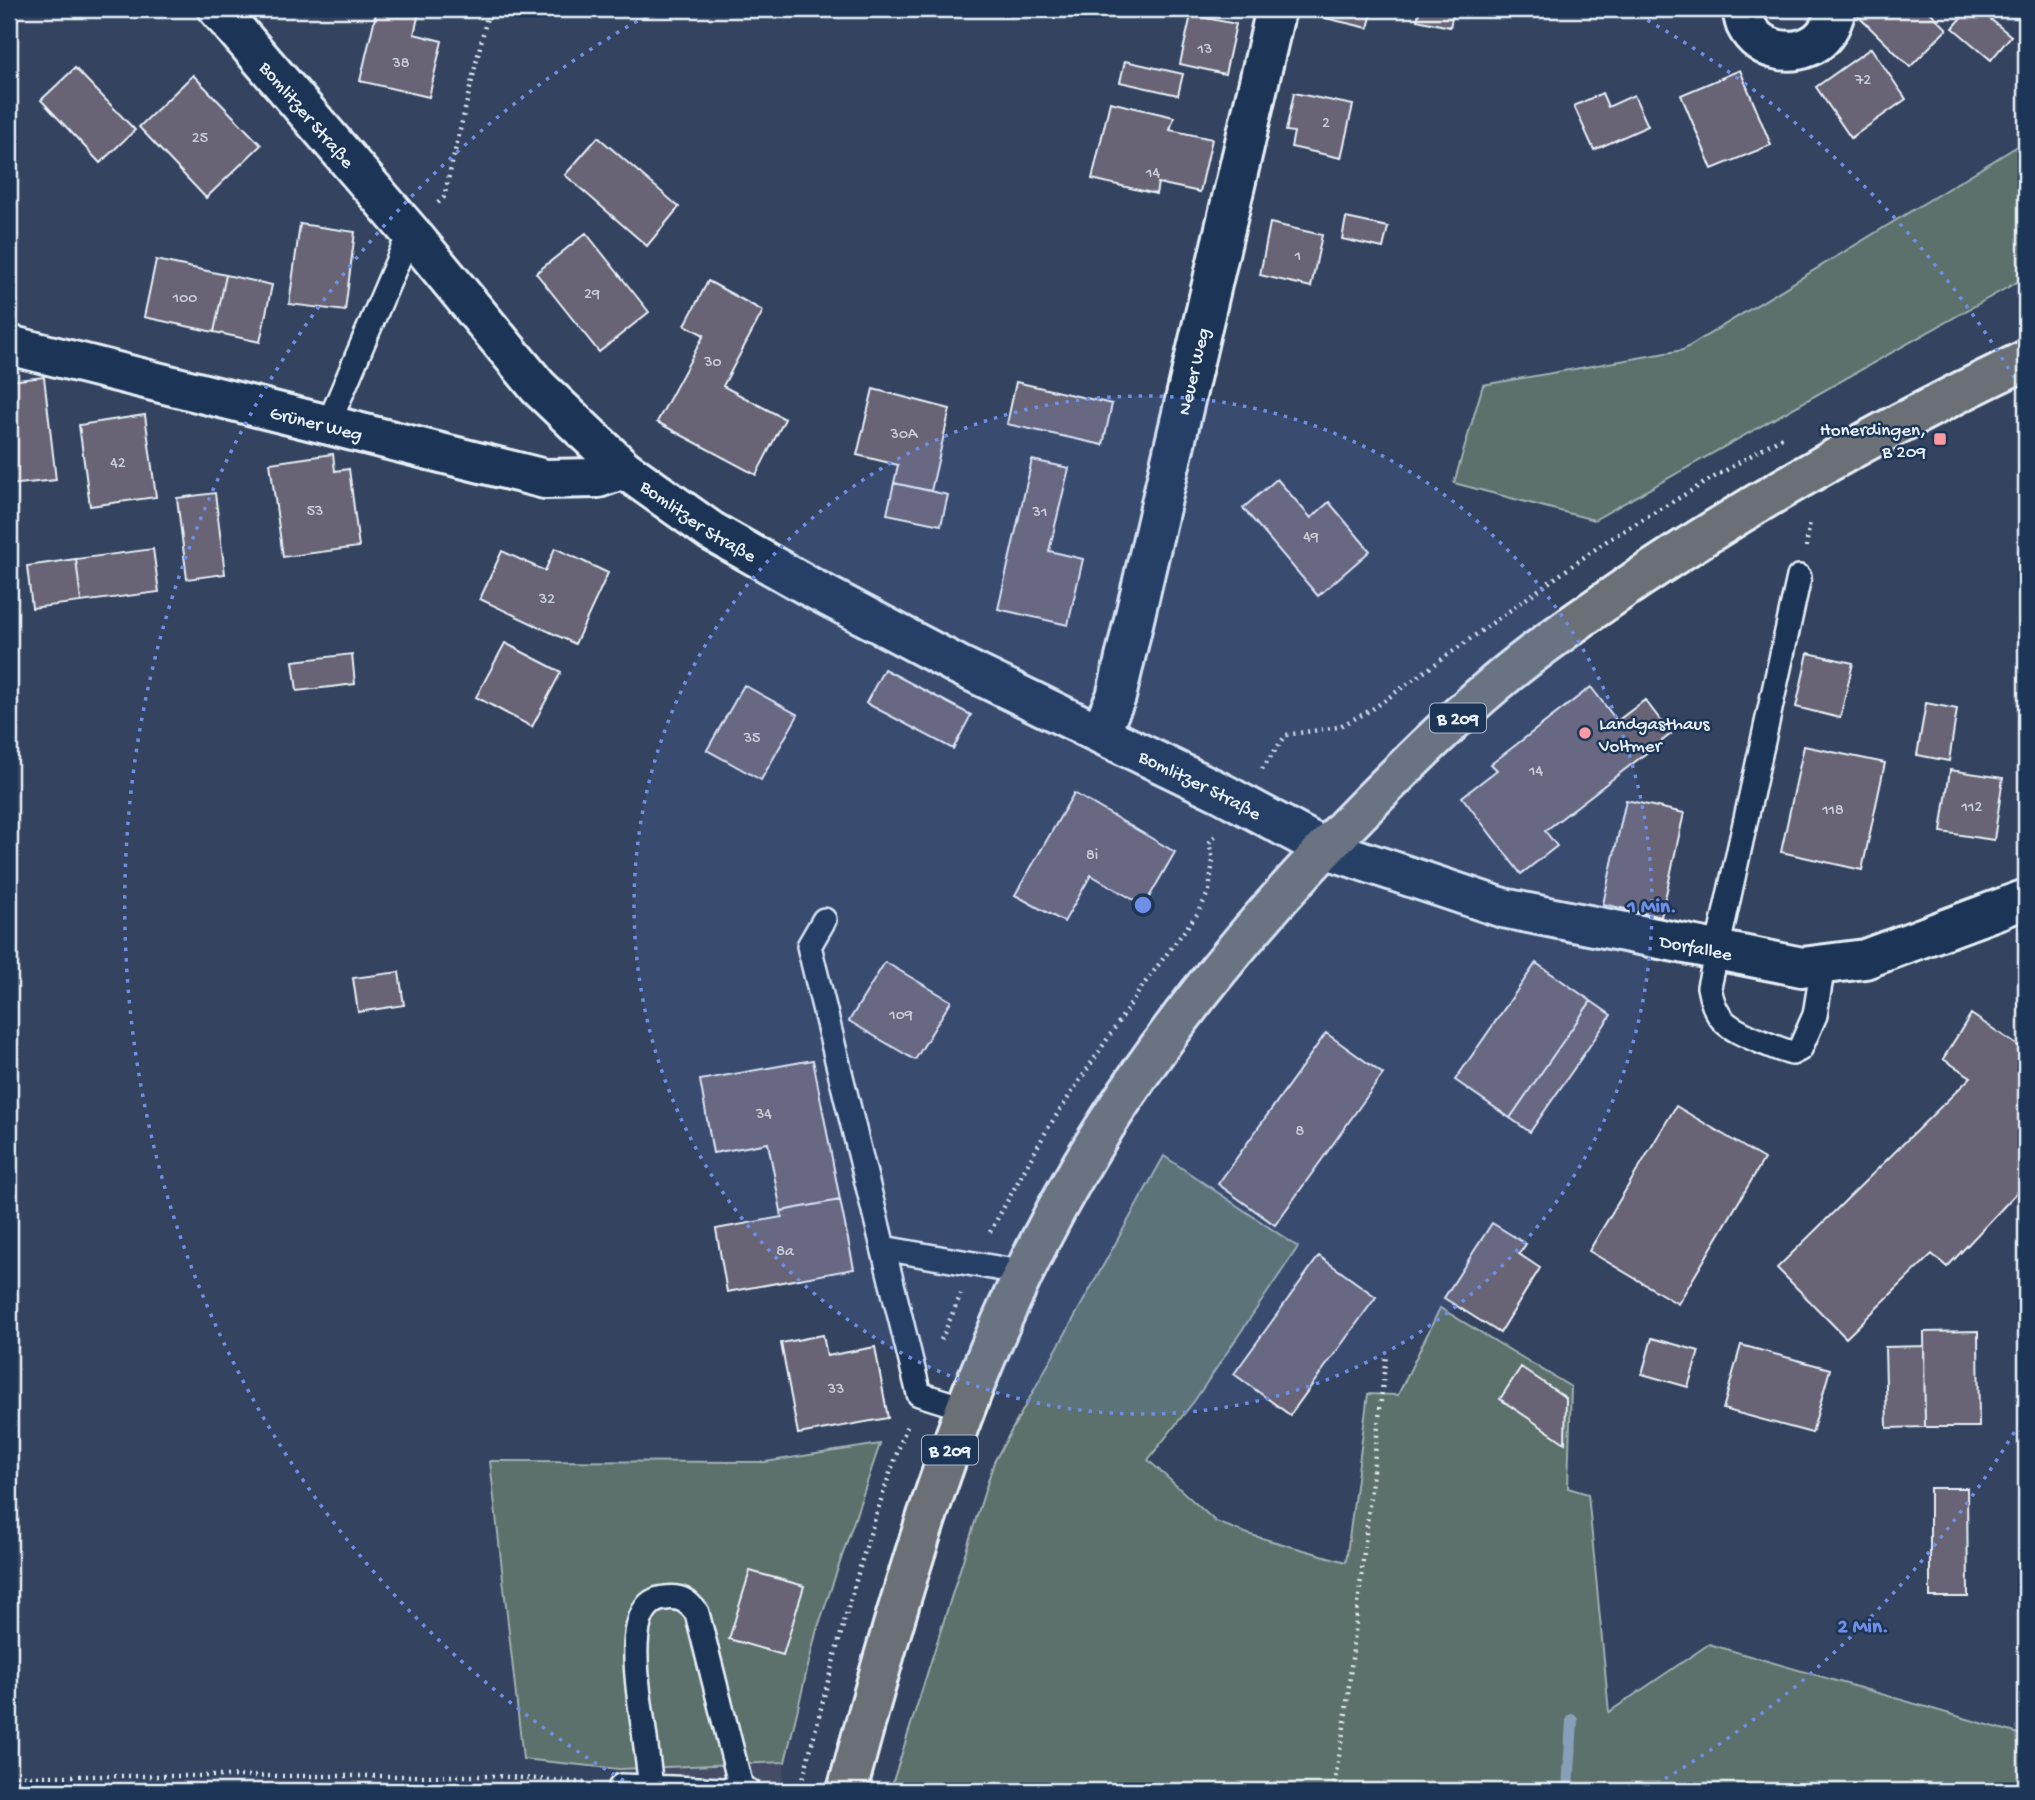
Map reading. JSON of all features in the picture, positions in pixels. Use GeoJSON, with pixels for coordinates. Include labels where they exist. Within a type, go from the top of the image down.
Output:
{"type":"FeatureCollection","features":[{"type":"Feature","properties":{"kind":"main road","name":"B 209"},"geometry":{"type":"LineString","coordinates":[[847,1791],[910,1567],[964,1408],[1025,1273],[1058,1208],[1104,1129],[1166,1037],[1233,951],[1324,848],[1412,759],[1499,680],[1638,579],[1716,527],[1915,414],[2026,360]]}},
{"type":"Feature","properties":{"kind":"street","name":"Bomlitzer Straße"},"geometry":{"type":"LineString","coordinates":[[218,9],[410,232],[538,387],[624,469],[711,531],[810,587],[958,665],[1222,793],[1324,848]]}},
{"type":"Feature","properties":{"kind":"street","name":"Neuer Weg"},"geometry":{"type":"LineString","coordinates":[[1100,732],[1116,696],[1276,9]]}},
{"type":"Feature","properties":{"kind":"street"},"geometry":{"type":"LineString","coordinates":[[1742,9],[1746,26],[1759,42],[1779,51],[1800,51],[1819,41],[1832,24],[1836,9]]}},
{"type":"Feature","properties":{"kind":"street","name":"Grüner Weg"},"geometry":{"type":"LineString","coordinates":[[9,345],[545,480],[598,478],[624,469]]}},
{"type":"Feature","properties":{"kind":"street","name":"Dorfallee"},"geometry":{"type":"LineString","coordinates":[[1324,848],[1503,908],[1802,967],[1865,959],[2026,899]]}},
{"type":"Feature","properties":{"kind":"lane"},"geometry":{"type":"LineString","coordinates":[[328,425],[410,232]]}},
{"type":"Feature","properties":{"kind":"lane"},"geometry":{"type":"LineString","coordinates":[[1799,577],[1709,987],[1712,1003],[1722,1021],[1731,1029],[1791,1053],[1800,1049],[1815,1015],[1823,965]]}},
{"type":"Feature","properties":{"kind":"lane"},"geometry":{"type":"LineString","coordinates":[[824,920],[809,946],[919,1394],[964,1408]]}},
{"type":"Feature","properties":{"kind":"lane"},"geometry":{"type":"LineString","coordinates":[[883,1248],[1025,1273]]}},
{"type":"Feature","properties":{"kind":"lane"},"geometry":{"type":"LineString","coordinates":[[651,1787],[635,1655],[636,1626],[649,1605],[662,1598],[677,1598],[688,1601],[697,1613],[741,1791]]}},
{"type":"Feature","properties":{"kind":"lane"},"geometry":{"type":"LineString","coordinates":[[621,1786],[749,1791]]}},
{"type":"Feature","properties":{"kind":"path"},"geometry":{"type":"LineString","coordinates":[[410,232],[444,197],[489,9]]}},
{"type":"Feature","properties":{"kind":"path"},"geometry":{"type":"LineString","coordinates":[[1788,485],[1811,523],[1799,577]]}},
{"type":"Feature","properties":{"kind":"path"},"geometry":{"type":"LineString","coordinates":[[1198,913],[1209,891],[1213,860],[1209,843]]}},
{"type":"Feature","properties":{"kind":"path"},"geometry":{"type":"LineString","coordinates":[[1333,1791],[1345,1721],[1386,1355]]}},
{"type":"Feature","properties":{"kind":"path"},"geometry":{"type":"LineString","coordinates":[[9,1776],[496,1776],[621,1786]]}},
{"type":"Feature","properties":{"kind":"shaded area"},"geometry":{"type":"Polygon","coordinates":[[[785,1762],[781,1791],[618,1791],[619,1769],[785,1762]]]}},
{"type":"Feature","properties":{"kind":"green space"},"geometry":{"type":"Polygon","coordinates":[[[2026,141],[2026,277],[1594,520],[1454,483],[1483,385],[1683,350],[2026,141]]]}},
{"type":"Feature","properties":{"kind":"green space"},"geometry":{"type":"Polygon","coordinates":[[[1164,1156],[1298,1247],[1195,1400],[1148,1460],[1216,1522],[1251,1535],[1346,1562],[1368,1394],[1398,1395],[1440,1308],[1571,1387],[1568,1488],[1588,1494],[1609,1712],[1709,1644],[2026,1736],[2026,1791],[890,1791],[994,1462],[1164,1156]]]}},
{"type":"Feature","properties":{"kind":"green space"},"geometry":{"type":"Polygon","coordinates":[[[880,1444],[816,1633],[785,1762],[619,1769],[523,1759],[490,1461],[765,1462],[880,1444]]]}},
{"type":"Feature","properties":{"kind":"building"},"geometry":{"type":"Polygon","coordinates":[[[377,9],[420,9],[414,34],[442,41],[429,97],[360,81],[377,9]]]}},
{"type":"Feature","properties":{"kind":"building"},"geometry":{"type":"Polygon","coordinates":[[[1323,9],[1373,9],[1368,28],[1321,17],[1323,9]]]}},
{"type":"Feature","properties":{"kind":"building"},"geometry":{"type":"Polygon","coordinates":[[[1420,9],[1454,9],[1450,27],[1417,20],[1420,9]]]}},
{"type":"Feature","properties":{"kind":"building"},"geometry":{"type":"Polygon","coordinates":[[[1863,9],[1927,9],[1947,29],[1910,67],[1857,15],[1863,9]]]}},
{"type":"Feature","properties":{"kind":"building"},"geometry":{"type":"Polygon","coordinates":[[[1969,9],[1978,9],[2011,36],[1991,60],[1953,28],[1969,9]]]}},
{"type":"Feature","properties":{"kind":"building"},"geometry":{"type":"Polygon","coordinates":[[[1191,15],[1236,24],[1225,74],[1180,64],[1191,15]]]}},
{"type":"Feature","properties":{"kind":"building"},"geometry":{"type":"Polygon","coordinates":[[[1871,48],[1906,99],[1851,138],[1816,87],[1871,48]]]}},
{"type":"Feature","properties":{"kind":"building"},"geometry":{"type":"Polygon","coordinates":[[[1125,61],[1183,74],[1178,95],[1120,82],[1125,61]]]}},
{"type":"Feature","properties":{"kind":"building"},"geometry":{"type":"Polygon","coordinates":[[[75,68],[135,130],[100,163],[41,100],[75,68]]]}},
{"type":"Feature","properties":{"kind":"building"},"geometry":{"type":"Polygon","coordinates":[[[1740,70],[1771,145],[1712,169],[1681,95],[1740,70]]]}},
{"type":"Feature","properties":{"kind":"building"},"geometry":{"type":"Polygon","coordinates":[[[193,75],[261,145],[206,198],[139,127],[193,75]]]}},
{"type":"Feature","properties":{"kind":"building"},"geometry":{"type":"Polygon","coordinates":[[[1294,93],[1353,105],[1341,158],[1291,147],[1294,132],[1286,131],[1294,93]]]}},
{"type":"Feature","properties":{"kind":"building"},"geometry":{"type":"Polygon","coordinates":[[[1602,93],[1608,107],[1634,95],[1648,126],[1594,150],[1574,106],[1602,93]]]}},
{"type":"Feature","properties":{"kind":"building"},"geometry":{"type":"Polygon","coordinates":[[[1110,102],[1174,117],[1170,130],[1212,139],[1200,192],[1158,183],[1156,194],[1092,179],[1110,102]]]}},
{"type":"Feature","properties":{"kind":"building"},"geometry":{"type":"Polygon","coordinates":[[[598,137],[679,207],[647,246],[565,175],[598,137]]]}},
{"type":"Feature","properties":{"kind":"building"},"geometry":{"type":"Polygon","coordinates":[[[1346,218],[1388,227],[1383,248],[1342,239],[1346,218]]]}},
{"type":"Feature","properties":{"kind":"building"},"geometry":{"type":"Polygon","coordinates":[[[1270,223],[1322,235],[1311,287],[1260,275],[1270,223]]]}},
{"type":"Feature","properties":{"kind":"building"},"geometry":{"type":"Polygon","coordinates":[[[300,224],[355,232],[345,311],[289,304],[300,224]]]}},
{"type":"Feature","properties":{"kind":"building"},"geometry":{"type":"Polygon","coordinates":[[[586,233],[649,312],[599,352],[536,273],[586,233]]]}},
{"type":"Feature","properties":{"kind":"building"},"geometry":{"type":"Polygon","coordinates":[[[156,260],[226,275],[214,332],[144,317],[156,260]]]}},
{"type":"Feature","properties":{"kind":"building"},"geometry":{"type":"Polygon","coordinates":[[[226,275],[272,285],[260,342],[214,332],[226,275]]]}},
{"type":"Feature","properties":{"kind":"building"},"geometry":{"type":"Polygon","coordinates":[[[708,281],[763,311],[723,386],[785,419],[756,475],[657,422],[704,335],[685,325],[708,281]]]}},
{"type":"Feature","properties":{"kind":"building"},"geometry":{"type":"Polygon","coordinates":[[[44,377],[56,480],[9,485],[9,381],[44,377]]]}},
{"type":"Feature","properties":{"kind":"building"},"geometry":{"type":"Polygon","coordinates":[[[1016,382],[1112,404],[1103,445],[1007,424],[1016,382]]]}},
{"type":"Feature","properties":{"kind":"building"},"geometry":{"type":"Polygon","coordinates":[[[873,389],[950,409],[931,491],[894,483],[898,465],[857,455],[873,389]]]}},
{"type":"Feature","properties":{"kind":"building"},"geometry":{"type":"Polygon","coordinates":[[[145,415],[156,497],[90,506],[79,425],[145,415]]]}},
{"type":"Feature","properties":{"kind":"building"},"geometry":{"type":"Polygon","coordinates":[[[333,454],[335,471],[349,469],[359,547],[283,557],[270,463],[333,454]]]}},
{"type":"Feature","properties":{"kind":"building"},"geometry":{"type":"Polygon","coordinates":[[[1032,460],[1069,468],[1049,551],[1083,559],[1068,625],[998,609],[1032,460]]]}},
{"type":"Feature","properties":{"kind":"building"},"geometry":{"type":"Polygon","coordinates":[[[1277,479],[1311,518],[1329,502],[1370,551],[1318,596],[1243,508],[1277,479]]]}},
{"type":"Feature","properties":{"kind":"building"},"geometry":{"type":"Polygon","coordinates":[[[894,483],[948,495],[941,525],[887,514],[894,483]]]}},
{"type":"Feature","properties":{"kind":"building"},"geometry":{"type":"Polygon","coordinates":[[[215,493],[225,574],[187,579],[177,498],[215,493]]]}},
{"type":"Feature","properties":{"kind":"building"},"geometry":{"type":"Polygon","coordinates":[[[9,521],[14,562],[9,562],[9,521]]]}},
{"type":"Feature","properties":{"kind":"building"},"geometry":{"type":"Polygon","coordinates":[[[555,548],[608,573],[575,644],[480,599],[502,551],[545,571],[555,548]]]}},
{"type":"Feature","properties":{"kind":"building"},"geometry":{"type":"Polygon","coordinates":[[[153,549],[159,592],[81,602],[76,559],[153,549]]]}},
{"type":"Feature","properties":{"kind":"building"},"geometry":{"type":"Polygon","coordinates":[[[76,559],[81,602],[32,608],[27,566],[76,559]]]}},
{"type":"Feature","properties":{"kind":"building"},"geometry":{"type":"Polygon","coordinates":[[[505,643],[561,672],[532,727],[476,697],[505,643]]]}},
{"type":"Feature","properties":{"kind":"building"},"geometry":{"type":"Polygon","coordinates":[[[12,653],[15,691],[9,692],[9,654],[12,653]]]}},
{"type":"Feature","properties":{"kind":"building"},"geometry":{"type":"Polygon","coordinates":[[[1808,653],[1853,663],[1840,718],[1796,707],[1808,653]]]}},
{"type":"Feature","properties":{"kind":"building"},"geometry":{"type":"Polygon","coordinates":[[[352,654],[355,684],[297,691],[293,661],[352,654]]]}},
{"type":"Feature","properties":{"kind":"building"},"geometry":{"type":"Polygon","coordinates":[[[884,669],[971,715],[953,749],[866,703],[884,669]]]}},
{"type":"Feature","properties":{"kind":"building"},"geometry":{"type":"Polygon","coordinates":[[[744,685],[798,715],[761,780],[707,750],[744,685]]]}},
{"type":"Feature","properties":{"kind":"building"},"geometry":{"type":"Polygon","coordinates":[[[1591,687],[1617,721],[1645,700],[1671,734],[1545,831],[1557,846],[1521,874],[1462,797],[1497,770],[1491,764],[1591,687]]]}},
{"type":"Feature","properties":{"kind":"building"},"geometry":{"type":"Polygon","coordinates":[[[1926,703],[1957,709],[1949,761],[1917,755],[1926,703]]]}},
{"type":"Feature","properties":{"kind":"building"},"geometry":{"type":"Polygon","coordinates":[[[1804,746],[1885,763],[1862,870],[1781,852],[1804,746]]]}},
{"type":"Feature","properties":{"kind":"building"},"geometry":{"type":"Polygon","coordinates":[[[1950,770],[2003,778],[1994,840],[1941,832],[1950,770]]]}},
{"type":"Feature","properties":{"kind":"building"},"geometry":{"type":"Polygon","coordinates":[[[1074,793],[1175,852],[1144,906],[1091,875],[1064,922],[1015,895],[1074,793]]]}},
{"type":"Feature","properties":{"kind":"building"},"geometry":{"type":"Polygon","coordinates":[[[1626,800],[1684,813],[1661,917],[1603,904],[1626,800]]]}},
{"type":"Feature","properties":{"kind":"building"},"geometry":{"type":"Polygon","coordinates":[[[885,962],[951,1001],[915,1060],[849,1021],[885,962]]]}},
{"type":"Feature","properties":{"kind":"building"},"geometry":{"type":"Polygon","coordinates":[[[1536,963],[1591,1001],[1510,1118],[1455,1080],[1536,963]]]}},
{"type":"Feature","properties":{"kind":"building"},"geometry":{"type":"Polygon","coordinates":[[[399,972],[404,1005],[358,1012],[353,978],[399,972]]]}},
{"type":"Feature","properties":{"kind":"building"},"geometry":{"type":"Polygon","coordinates":[[[1591,1001],[1611,1015],[1530,1132],[1510,1118],[1591,1001]]]}},
{"type":"Feature","properties":{"kind":"building"},"geometry":{"type":"Polygon","coordinates":[[[1971,1014],[2026,1051],[2026,1183],[1947,1267],[1932,1254],[1846,1338],[1777,1268],[1971,1077],[1943,1059],[1971,1014]]]}},
{"type":"Feature","properties":{"kind":"building"},"geometry":{"type":"Polygon","coordinates":[[[1326,1033],[1383,1074],[1275,1225],[1218,1184],[1326,1033]]]}},
{"type":"Feature","properties":{"kind":"building"},"geometry":{"type":"Polygon","coordinates":[[[813,1060],[840,1200],[781,1211],[768,1143],[713,1153],[700,1080],[813,1060]]]}},
{"type":"Feature","properties":{"kind":"building"},"geometry":{"type":"Polygon","coordinates":[[[1676,1106],[1764,1159],[1678,1304],[1589,1251],[1676,1106]]]}},
{"type":"Feature","properties":{"kind":"building"},"geometry":{"type":"Polygon","coordinates":[[[840,1200],[854,1269],[727,1292],[716,1229],[782,1217],[781,1211],[840,1200]]]}},
{"type":"Feature","properties":{"kind":"building"},"geometry":{"type":"Polygon","coordinates":[[[1492,1223],[1526,1244],[1519,1254],[1540,1268],[1500,1333],[1444,1298],[1492,1223]]]}},
{"type":"Feature","properties":{"kind":"building"},"geometry":{"type":"Polygon","coordinates":[[[1319,1256],[1376,1297],[1290,1415],[1234,1374],[1319,1256]]]}},
{"type":"Feature","properties":{"kind":"building"},"geometry":{"type":"Polygon","coordinates":[[[1978,1331],[1979,1427],[1925,1427],[1924,1332],[1978,1331]]]}},
{"type":"Feature","properties":{"kind":"building"},"geometry":{"type":"Polygon","coordinates":[[[823,1335],[827,1356],[875,1347],[888,1418],[798,1434],[781,1343],[823,1335]]]}},
{"type":"Feature","properties":{"kind":"building"},"geometry":{"type":"Polygon","coordinates":[[[1652,1338],[1699,1351],[1688,1387],[1642,1374],[1652,1338]]]}},
{"type":"Feature","properties":{"kind":"building"},"geometry":{"type":"Polygon","coordinates":[[[1741,1345],[1830,1369],[1812,1433],[1723,1409],[1741,1345]]]}},
{"type":"Feature","properties":{"kind":"building"},"geometry":{"type":"Polygon","coordinates":[[[1924,1346],[1925,1427],[1887,1428],[1885,1347],[1924,1346]]]}},
{"type":"Feature","properties":{"kind":"building"},"geometry":{"type":"Polygon","coordinates":[[[1521,1367],[1566,1398],[1565,1443],[1500,1399],[1521,1367]]]}},
{"type":"Feature","properties":{"kind":"building"},"geometry":{"type":"Polygon","coordinates":[[[1930,1488],[1967,1488],[1968,1597],[1930,1597],[1930,1488]]]}},
{"type":"Feature","properties":{"kind":"building"},"geometry":{"type":"Polygon","coordinates":[[[750,1571],[804,1586],[783,1655],[729,1639],[750,1571]]]}},
{"type":"Feature","properties":{"kind":"waterway"},"geometry":{"type":"LineString","coordinates":[[1568,1791],[1572,1720]]}},
{"type":"Feature","properties":{"kind":"place","name":"Honerdingen, B 209"},"geometry":{"type":"Point","coordinates":[1940,439]}},
{"type":"Feature","properties":{"kind":"place","name":"Landgasthaus Voltmer"},"geometry":{"type":"Point","coordinates":[1585,733]}}]}
